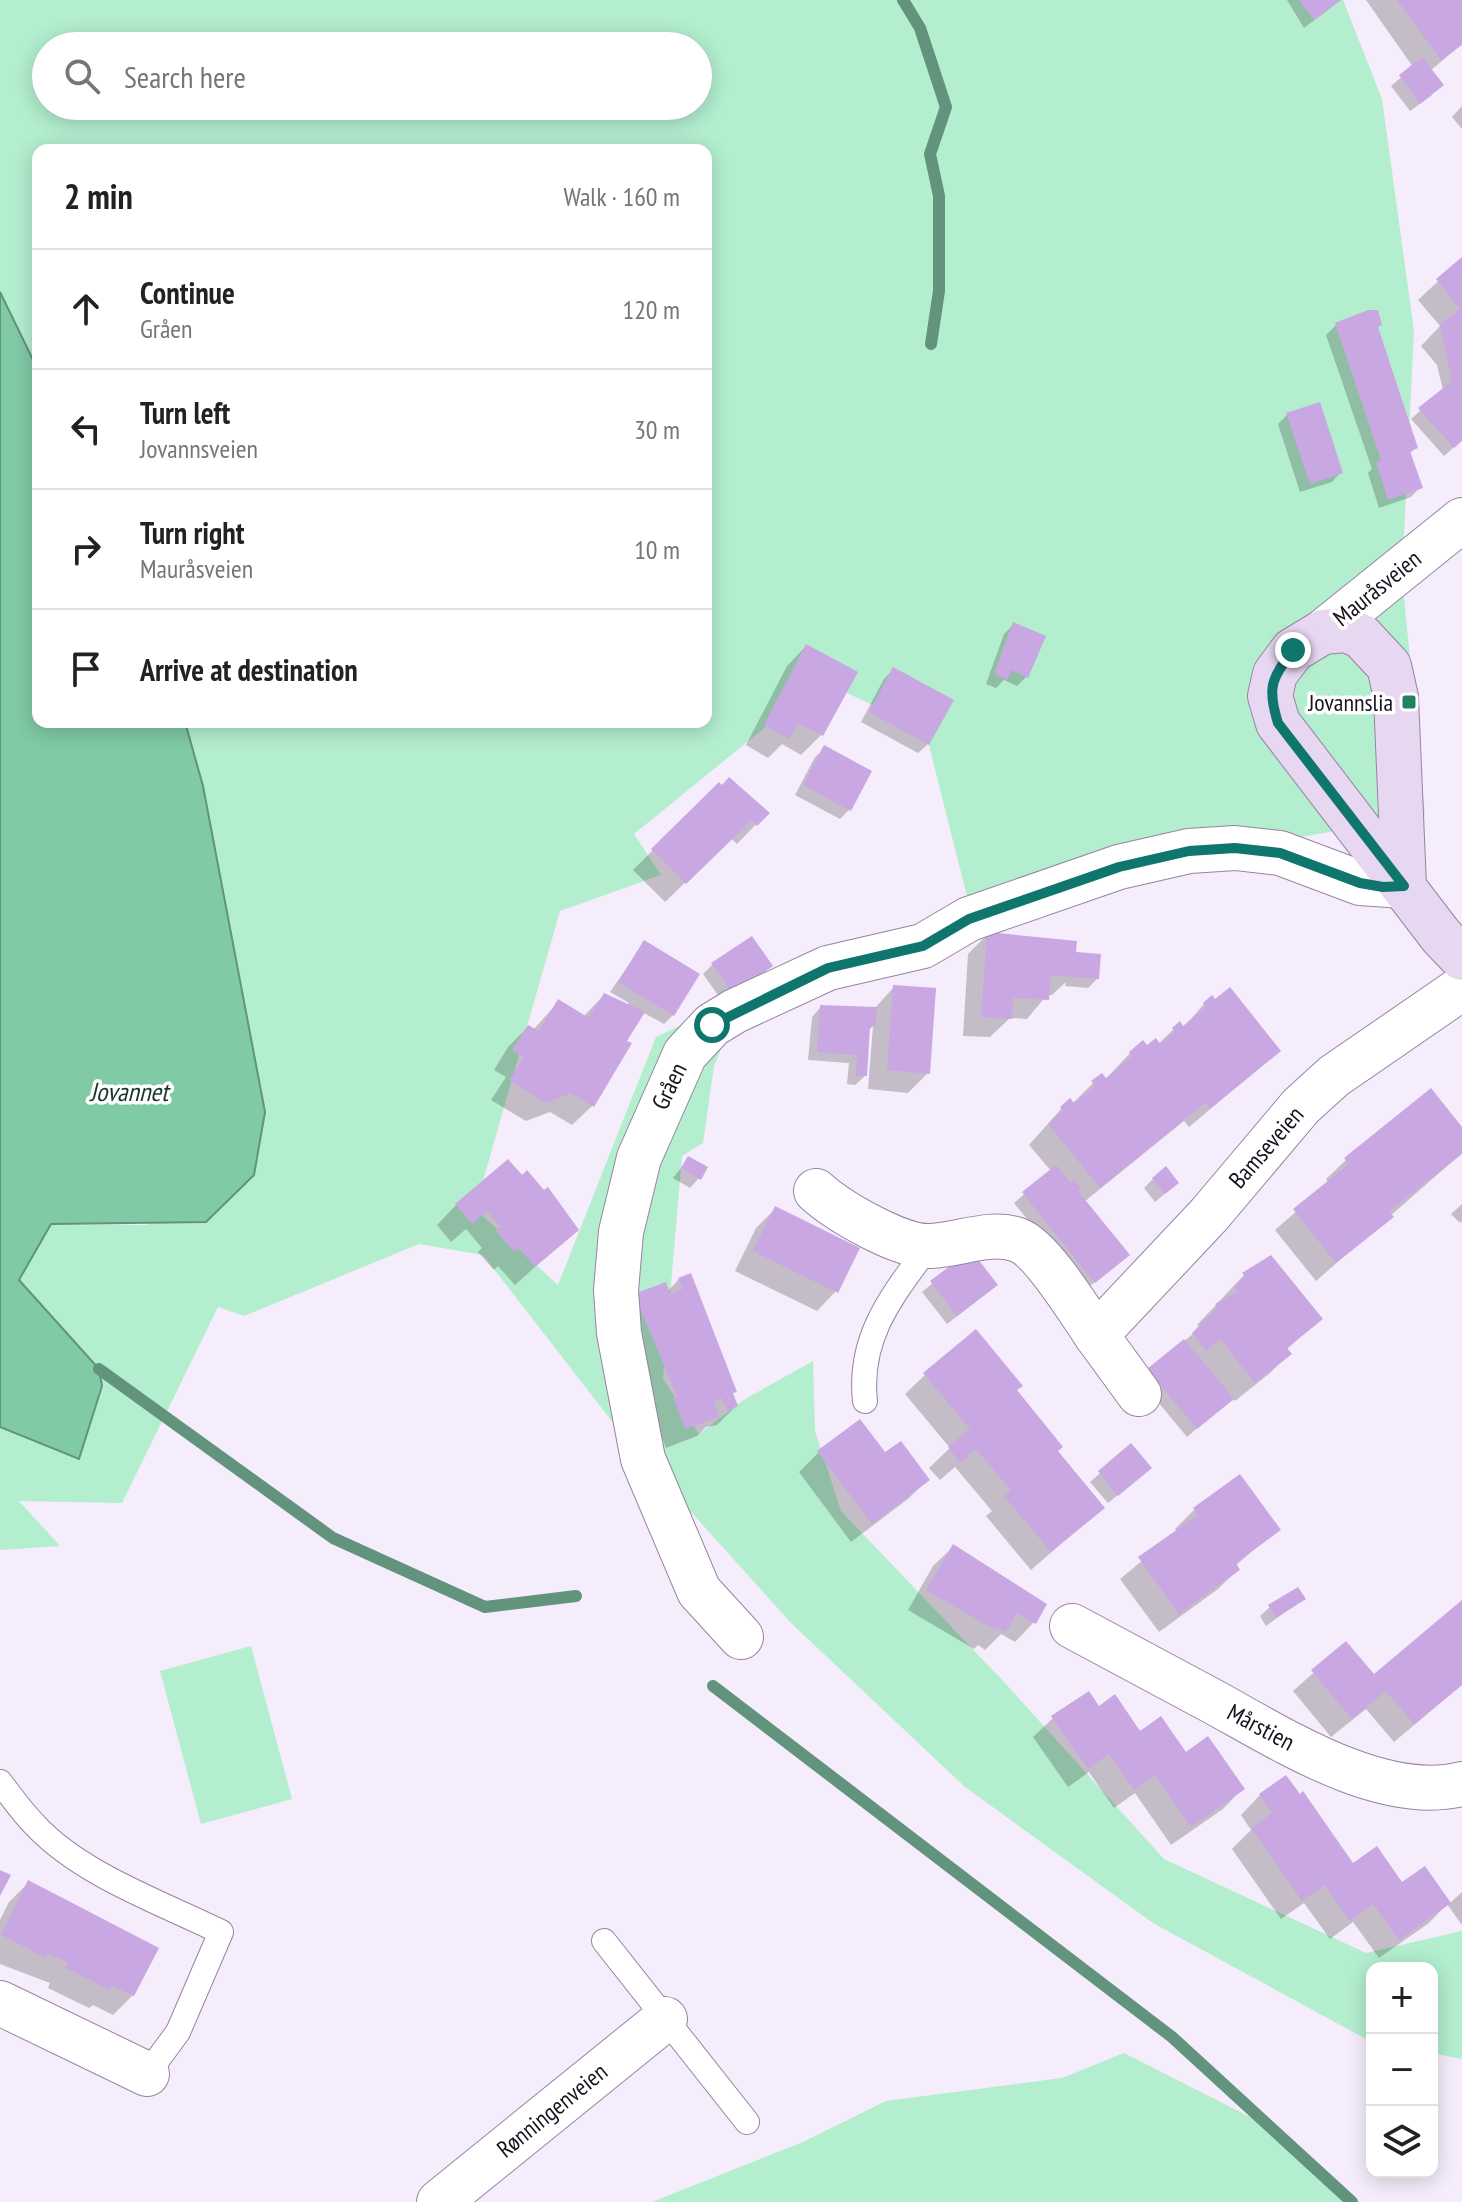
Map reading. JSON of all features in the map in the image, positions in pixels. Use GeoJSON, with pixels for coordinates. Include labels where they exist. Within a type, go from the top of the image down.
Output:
{"type":"FeatureCollection","features":[{"type":"Feature","properties":{"kind":"street","name":"Mauråsveien"},"geometry":{"type":"LineString","coordinates":[[1404,886],[1278,723],[1270,696],[1275,674],[1293,650],[1323,632],[1462,520]]}},
{"type":"Feature","properties":{"kind":"street"},"geometry":{"type":"LineString","coordinates":[[1323,632],[1345,630],[1361,636],[1389,666],[1396,697],[1404,886],[1462,958]]}},
{"type":"Feature","properties":{"kind":"street","name":"Gråen"},"geometry":{"type":"LineString","coordinates":[[741,1637],[699,1591],[649,1473],[619,1333],[616,1290],[621,1232],[639,1158],[652,1122],[685,1054],[712,1025],[735,1011],[828,968],[923,946],[969,919],[1119,867],[1189,851],[1235,848],[1280,853],[1360,883],[1383,887],[1404,886]]}},
{"type":"Feature","properties":{"kind":"street","name":"Bamseveien"},"geometry":{"type":"LineString","coordinates":[[1096,1335],[1209,1215],[1301,1106],[1334,1076],[1462,988]]}},
{"type":"Feature","properties":{"kind":"street"},"geometry":{"type":"LineString","coordinates":[[816,1191],[861,1223],[928,1247],[991,1237],[1020,1240],[1063,1285],[1139,1394]]}},
{"type":"Feature","properties":{"kind":"street","name":"Mårstien"},"geometry":{"type":"LineString","coordinates":[[1072,1626],[1302,1749],[1362,1775],[1407,1786],[1462,1784]]}},
{"type":"Feature","properties":{"kind":"street"},"geometry":{"type":"LineString","coordinates":[[0,2003],[147,2074]]}},
{"type":"Feature","properties":{"kind":"street","name":"Rønningenveien"},"geometry":{"type":"LineString","coordinates":[[439,2202],[665,2019]]}},
{"type":"Feature","properties":{"kind":"lane"},"geometry":{"type":"LineString","coordinates":[[865,1401],[862,1373],[872,1331],[928,1247]]}},
{"type":"Feature","properties":{"kind":"lane"},"geometry":{"type":"LineString","coordinates":[[0,1782],[35,1826],[86,1865],[221,1932],[178,2032],[147,2074]]}},
{"type":"Feature","properties":{"kind":"lane"},"geometry":{"type":"LineString","coordinates":[[604,1941],[747,2122]]}},
{"type":"Feature","properties":{"kind":"shaded area"},"geometry":{"type":"Polygon","coordinates":[[[0,0],[1343,0],[1382,99],[1414,331],[1402,576],[1425,815],[1206,854],[971,912],[925,730],[822,681],[634,834],[661,875],[560,911],[475,1209],[558,1285],[656,1037],[742,996],[714,1066],[703,1143],[682,1156],[663,1379],[699,1434],[745,1399],[813,1361],[815,1431],[841,1511],[1005,1683],[1164,1859],[1366,1953],[1462,1931],[1462,2059],[1438,2054],[1438,1962],[1366,1962],[1366,2039],[1153,1923],[965,1787],[791,1623],[628,1442],[483,1255],[419,1244],[244,1316],[218,1307],[122,1503],[19,1501],[60,1546],[0,1550],[0,1427],[79,1458],[98,1369],[19,1281],[51,1224],[146,1225],[254,1175],[265,1111],[203,786],[187,728],[712,728],[712,144],[32,144],[32,358],[0,292],[0,0]]]}},
{"type":"Feature","properties":{"kind":"shaded area"},"geometry":{"type":"Polygon","coordinates":[[[251,1646],[292,1799],[201,1824],[160,1671],[251,1646]]]}},
{"type":"Feature","properties":{"kind":"shaded area"},"geometry":{"type":"Polygon","coordinates":[[[1124,2053],[1262,2123],[1349,2202],[652,2202],[803,2142],[886,2101],[1062,2078],[1124,2053]]]}},
{"type":"Feature","properties":{"kind":"water","name":"Jovannet"},"geometry":{"type":"Polygon","coordinates":[[[0,292],[32,358],[32,728],[187,728],[203,786],[265,1112],[254,1175],[206,1222],[51,1224],[19,1280],[99,1369],[102,1386],[79,1459],[0,1427],[0,292]]]}},
{"type":"Feature","properties":{"kind":"building"},"geometry":{"type":"Polygon","coordinates":[[[1299,0],[1341,0],[1314,20],[1299,0]]]}},
{"type":"Feature","properties":{"kind":"building"},"geometry":{"type":"Polygon","coordinates":[[[1397,0],[1462,0],[1462,45],[1441,60],[1397,0]]]}},
{"type":"Feature","properties":{"kind":"building"},"geometry":{"type":"Polygon","coordinates":[[[1422,57],[1444,85],[1420,104],[1399,75],[1422,57]]]}},
{"type":"Feature","properties":{"kind":"building"},"geometry":{"type":"Polygon","coordinates":[[[1462,257],[1462,441],[1454,448],[1418,408],[1452,381],[1440,325],[1460,309],[1436,279],[1462,257]]]}},
{"type":"Feature","properties":{"kind":"building"},"geometry":{"type":"Polygon","coordinates":[[[1368,310],[1378,310],[1382,325],[1378,327],[1418,448],[1410,451],[1423,488],[1388,500],[1376,462],[1381,460],[1335,323],[1368,310]]]}},
{"type":"Feature","properties":{"kind":"building"},"geometry":{"type":"Polygon","coordinates":[[[1320,402],[1343,473],[1310,484],[1286,413],[1320,402]]]}},
{"type":"Feature","properties":{"kind":"building"},"geometry":{"type":"Polygon","coordinates":[[[1013,622],[1046,636],[1028,678],[1012,670],[1007,680],[994,674],[1013,622]]]}},
{"type":"Feature","properties":{"kind":"building"},"geometry":{"type":"Polygon","coordinates":[[[806,644],[858,672],[823,736],[798,723],[789,739],[764,725],[806,644]]]}},
{"type":"Feature","properties":{"kind":"building"},"geometry":{"type":"Polygon","coordinates":[[[893,667],[954,700],[929,745],[869,712],[893,667]]]}},
{"type":"Feature","properties":{"kind":"building"},"geometry":{"type":"Polygon","coordinates":[[[824,745],[872,771],[851,811],[803,785],[824,745]]]}},
{"type":"Feature","properties":{"kind":"building"},"geometry":{"type":"Polygon","coordinates":[[[729,777],[770,813],[757,826],[752,820],[686,884],[651,849],[719,782],[722,785],[729,777]]]}},
{"type":"Feature","properties":{"kind":"building"},"geometry":{"type":"Polygon","coordinates":[[[987,932],[1077,941],[1076,952],[1101,954],[1099,979],[1051,975],[1049,1000],[1013,998],[1012,1019],[981,1017],[987,932]]]}},
{"type":"Feature","properties":{"kind":"building"},"geometry":{"type":"Polygon","coordinates":[[[752,936],[773,966],[733,994],[711,963],[752,936]]]}},
{"type":"Feature","properties":{"kind":"building"},"geometry":{"type":"Polygon","coordinates":[[[644,940],[700,974],[674,1016],[618,982],[644,940]]]}},
{"type":"Feature","properties":{"kind":"building"},"geometry":{"type":"Polygon","coordinates":[[[893,985],[936,988],[930,1074],[887,1070],[893,985]]]}},
{"type":"Feature","properties":{"kind":"building"},"geometry":{"type":"Polygon","coordinates":[[[1230,987],[1281,1051],[1210,1109],[1205,1103],[1100,1188],[1048,1124],[1063,1111],[1060,1107],[1070,1098],[1074,1103],[1095,1086],[1091,1081],[1102,1073],[1106,1078],[1132,1056],[1129,1052],[1143,1040],[1147,1045],[1156,1038],[1160,1044],[1175,1032],[1172,1028],[1180,1021],[1183,1026],[1206,1007],[1203,1003],[1212,995],[1215,999],[1230,987]]]}},
{"type":"Feature","properties":{"kind":"building"},"geometry":{"type":"Polygon","coordinates":[[[604,993],[645,1012],[627,1041],[632,1043],[594,1107],[571,1093],[546,1103],[509,1080],[524,1057],[512,1050],[528,1025],[539,1031],[558,999],[589,1018],[604,993]]]}},
{"type":"Feature","properties":{"kind":"building"},"geometry":{"type":"Polygon","coordinates":[[[820,1005],[877,1007],[875,1026],[870,1026],[867,1076],[856,1076],[857,1055],[817,1052],[820,1005]]]}},
{"type":"Feature","properties":{"kind":"building"},"geometry":{"type":"Polygon","coordinates":[[[1431,1088],[1462,1127],[1462,1154],[1389,1211],[1394,1217],[1336,1263],[1293,1209],[1349,1164],[1344,1158],[1431,1088]]]}},
{"type":"Feature","properties":{"kind":"building"},"geometry":{"type":"Polygon","coordinates":[[[688,1156],[708,1167],[701,1180],[681,1168],[688,1156]]]}},
{"type":"Feature","properties":{"kind":"building"},"geometry":{"type":"Polygon","coordinates":[[[508,1159],[522,1175],[527,1170],[544,1190],[548,1187],[579,1230],[535,1267],[519,1248],[514,1252],[496,1231],[501,1227],[487,1211],[472,1224],[455,1204],[508,1159]]]}},
{"type":"Feature","properties":{"kind":"building"},"geometry":{"type":"Polygon","coordinates":[[[1056,1165],[1071,1183],[1074,1180],[1081,1189],[1078,1191],[1130,1255],[1095,1283],[1022,1192],[1056,1165]]]}},
{"type":"Feature","properties":{"kind":"building"},"geometry":{"type":"Polygon","coordinates":[[[1166,1166],[1179,1183],[1165,1194],[1152,1178],[1166,1166]]]}},
{"type":"Feature","properties":{"kind":"building"},"geometry":{"type":"Polygon","coordinates":[[[775,1206],[860,1248],[838,1293],[753,1251],[775,1206]]]}},
{"type":"Feature","properties":{"kind":"building"},"geometry":{"type":"Polygon","coordinates":[[[971,1250],[998,1285],[957,1316],[930,1281],[971,1250]]]}},
{"type":"Feature","properties":{"kind":"building"},"geometry":{"type":"Polygon","coordinates":[[[1271,1255],[1323,1319],[1287,1348],[1292,1354],[1255,1383],[1220,1339],[1206,1351],[1192,1333],[1218,1307],[1215,1304],[1238,1291],[1234,1286],[1245,1277],[1242,1273],[1271,1255]]]}},
{"type":"Feature","properties":{"kind":"building"},"geometry":{"type":"Polygon","coordinates":[[[691,1273],[737,1392],[733,1393],[738,1406],[727,1411],[722,1398],[714,1401],[719,1417],[685,1429],[673,1397],[677,1396],[634,1294],[666,1282],[670,1294],[683,1289],[678,1278],[691,1273]]]}},
{"type":"Feature","properties":{"kind":"building"},"geometry":{"type":"Polygon","coordinates":[[[976,1329],[1023,1386],[1017,1390],[1063,1447],[1058,1451],[1105,1508],[1051,1552],[1004,1496],[1011,1490],[976,1449],[960,1463],[948,1447],[970,1429],[923,1373],[976,1329]]]}},
{"type":"Feature","properties":{"kind":"building"},"geometry":{"type":"Polygon","coordinates":[[[1184,1339],[1234,1399],[1197,1429],[1147,1369],[1184,1339]]]}},
{"type":"Feature","properties":{"kind":"building"},"geometry":{"type":"Polygon","coordinates":[[[860,1419],[885,1452],[901,1441],[930,1480],[872,1524],[817,1451],[860,1419]]]}},
{"type":"Feature","properties":{"kind":"building"},"geometry":{"type":"Polygon","coordinates":[[[1131,1443],[1152,1468],[1118,1496],[1098,1471],[1131,1443]]]}},
{"type":"Feature","properties":{"kind":"building"},"geometry":{"type":"Polygon","coordinates":[[[1240,1474],[1281,1530],[1236,1563],[1240,1570],[1179,1614],[1138,1557],[1198,1515],[1193,1508],[1240,1474]]]}},
{"type":"Feature","properties":{"kind":"building"},"geometry":{"type":"Polygon","coordinates":[[[953,1544],[1047,1604],[1036,1624],[1017,1613],[1006,1632],[998,1627],[995,1630],[926,1590],[953,1544]]]}},
{"type":"Feature","properties":{"kind":"building"},"geometry":{"type":"Polygon","coordinates":[[[1298,1587],[1306,1599],[1276,1618],[1268,1605],[1298,1587]]]}},
{"type":"Feature","properties":{"kind":"building"},"geometry":{"type":"Polygon","coordinates":[[[1462,1600],[1462,1685],[1414,1724],[1386,1691],[1352,1719],[1311,1670],[1346,1641],[1374,1674],[1462,1600]]]}},
{"type":"Feature","properties":{"kind":"building"},"geometry":{"type":"Polygon","coordinates":[[[1089,1691],[1099,1706],[1115,1694],[1140,1731],[1161,1716],[1186,1752],[1208,1736],[1245,1789],[1191,1827],[1155,1775],[1134,1790],[1109,1754],[1088,1769],[1051,1716],[1089,1691]]]}},
{"type":"Feature","properties":{"kind":"building"},"geometry":{"type":"Polygon","coordinates":[[[1286,1775],[1300,1794],[1303,1791],[1353,1863],[1377,1846],[1402,1882],[1425,1866],[1451,1903],[1399,1940],[1373,1904],[1350,1921],[1325,1885],[1302,1901],[1251,1828],[1272,1813],[1259,1794],[1286,1775]]]}},
{"type":"Feature","properties":{"kind":"building"},"geometry":{"type":"Polygon","coordinates":[[[0,1870],[11,1875],[0,1896],[0,1870]]]}},
{"type":"Feature","properties":{"kind":"building"},"geometry":{"type":"Polygon","coordinates":[[[28,1880],[159,1948],[134,1996],[112,1986],[110,1990],[66,1968],[68,1963],[48,1953],[46,1958],[1,1935],[28,1880]]]}},
{"type":"Feature","properties":{"kind":"waterway"},"geometry":{"type":"LineString","coordinates":[[903,0],[920,28],[946,107],[930,154],[939,196],[939,291],[931,344]]}},
{"type":"Feature","properties":{"kind":"waterway"},"geometry":{"type":"LineString","coordinates":[[99,1369],[333,1538],[485,1607],[576,1596]]}},
{"type":"Feature","properties":{"kind":"waterway"},"geometry":{"type":"LineString","coordinates":[[713,1686],[1172,2037],[1352,2202]]}},
{"type":"Feature","properties":{"kind":"place","name":"Jovannslia"},"geometry":{"type":"Point","coordinates":[1409,702]}},
{"type":"Feature","properties":{"kind":"route"},"geometry":{"type":"LineString","coordinates":[[712,1025],[735,1011],[828,968],[923,946],[969,919],[1119,867],[1189,851],[1235,848],[1280,853],[1360,883],[1383,887],[1404,886],[1278,723],[1270,696],[1275,674],[1293,650]]}}]}
